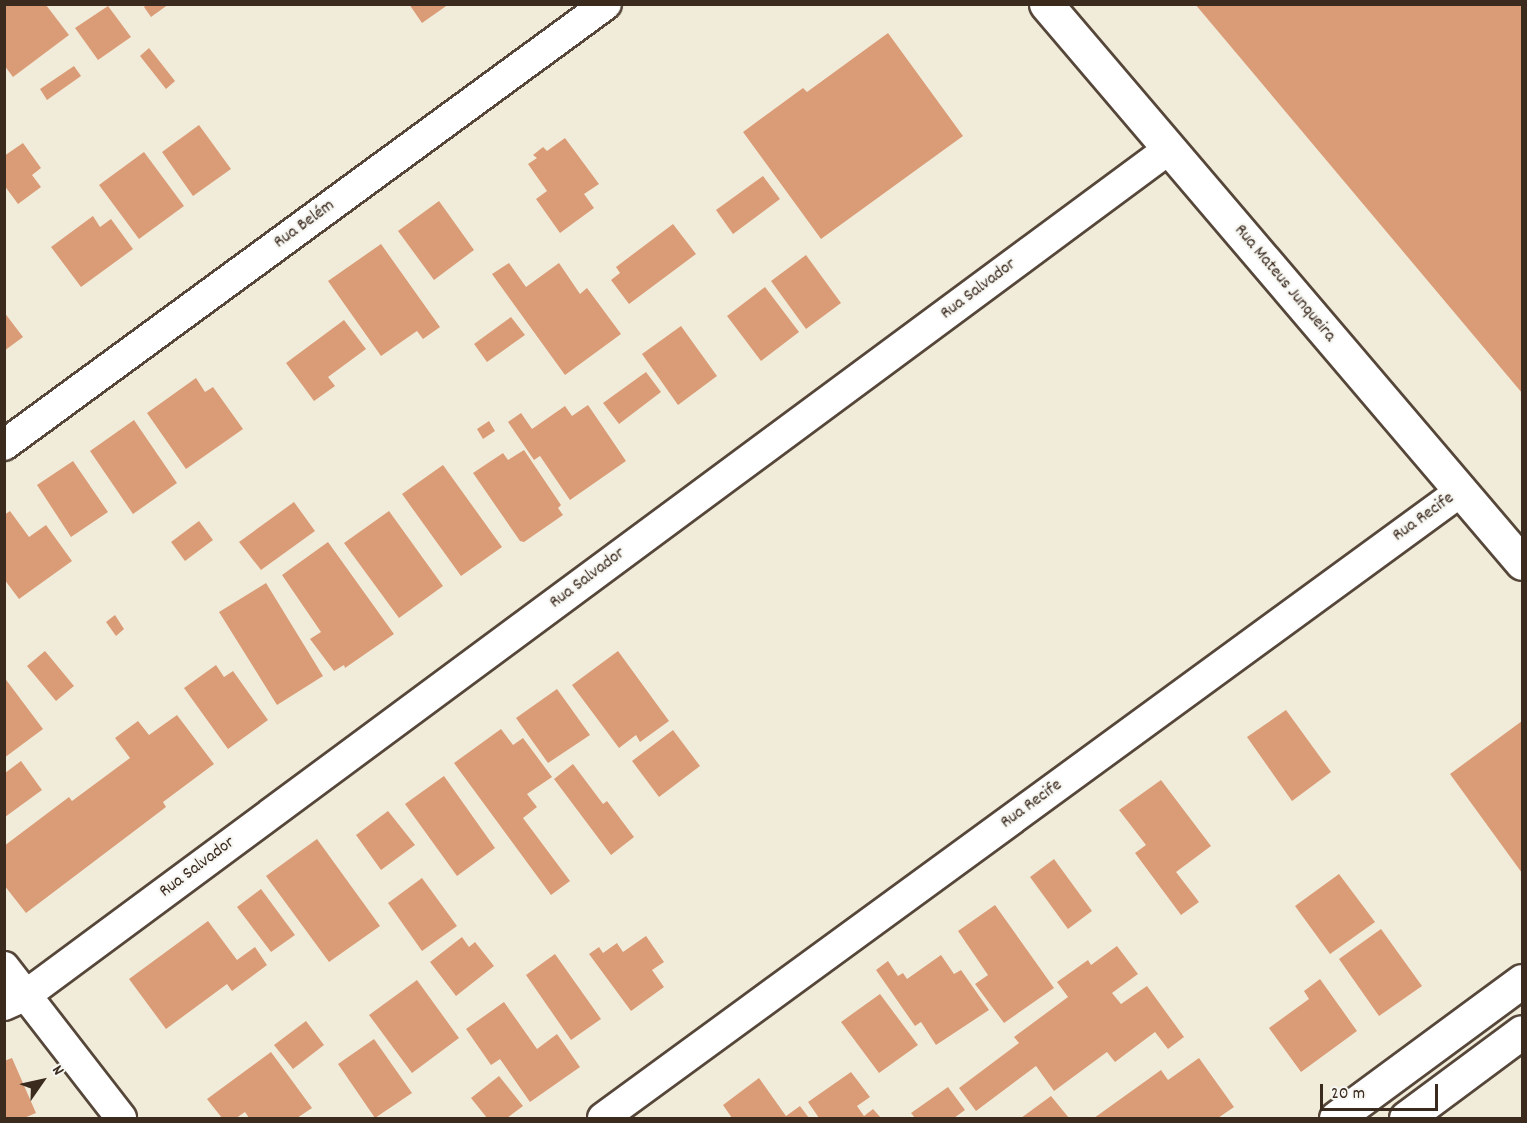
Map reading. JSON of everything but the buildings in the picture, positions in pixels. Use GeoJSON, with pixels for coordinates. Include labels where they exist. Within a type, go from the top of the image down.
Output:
{"type":"FeatureCollection","features":[{"type":"Feature","properties":{"kind":"main road","name":"Rua Mateus Junqueira"},"geometry":{"type":"LineString","coordinates":[[1046,4],[1522,563]]}},
{"type":"Feature","properties":{"kind":"main road"},"geometry":{"type":"LineString","coordinates":[[1336,1119],[1522,981]]}},
{"type":"Feature","properties":{"kind":"main road"},"geometry":{"type":"LineString","coordinates":[[1406,1119],[1522,1032]]}},
{"type":"Feature","properties":{"kind":"street","name":"Rua Belém"},"geometry":{"type":"LineString","coordinates":[[4,445],[606,4]]}},
{"type":"Feature","properties":{"kind":"street","name":"Rua Salvador"},"geometry":{"type":"LineString","coordinates":[[15,1000],[1169,149]]}},
{"type":"Feature","properties":{"kind":"street","name":"Rua Recife"},"geometry":{"type":"LineString","coordinates":[[603,1119],[1461,491]]}},
{"type":"Feature","properties":{"kind":"street"},"geometry":{"type":"LineString","coordinates":[[4,967],[15,1000],[121,1119]]}}]}
